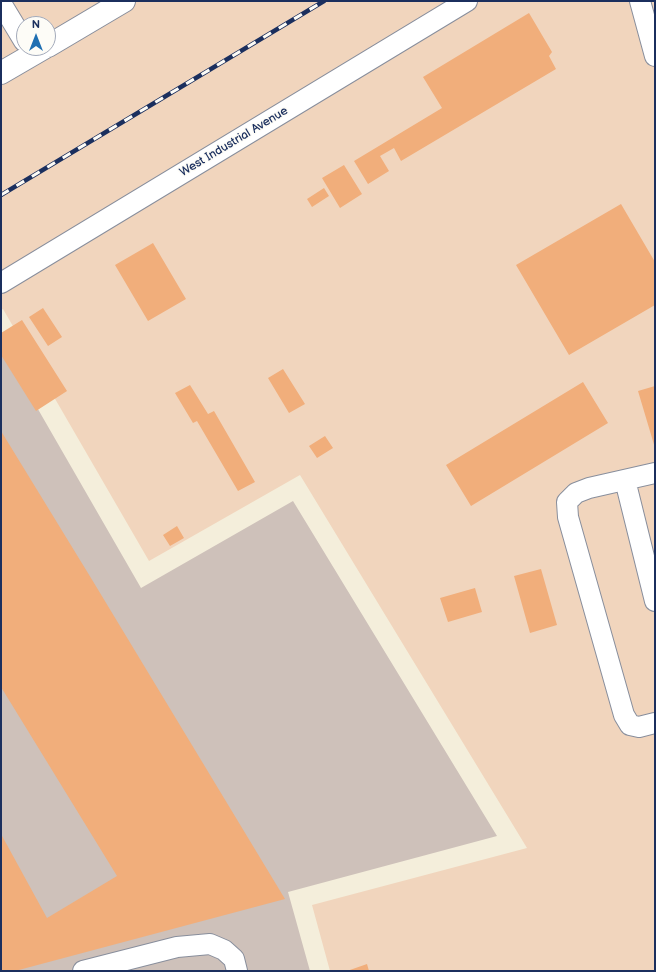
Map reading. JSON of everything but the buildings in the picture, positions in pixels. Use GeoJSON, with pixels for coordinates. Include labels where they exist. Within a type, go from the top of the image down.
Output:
{"type":"FeatureCollection","features":[{"type":"Feature","properties":{"kind":"main road"},"geometry":{"type":"LineString","coordinates":[[56,36],[124,1]]}},
{"type":"Feature","properties":{"kind":"main road"},"geometry":{"type":"LineString","coordinates":[[1,73],[23,56]]}},
{"type":"Feature","properties":{"kind":"street","name":"West Industrial Avenue"},"geometry":{"type":"LineString","coordinates":[[1,282],[468,1]]}},
{"type":"Feature","properties":{"kind":"street"},"geometry":{"type":"LineString","coordinates":[[640,1],[655,56]]}},
{"type":"Feature","properties":{"kind":"street"},"geometry":{"type":"LineString","coordinates":[[1,3],[16,22]]}},
{"type":"Feature","properties":{"kind":"street"},"geometry":{"type":"LineString","coordinates":[[655,473],[589,488],[576,493],[567,502],[568,517],[624,715],[630,725],[639,727],[655,723]]}},
{"type":"Feature","properties":{"kind":"street"},"geometry":{"type":"LineString","coordinates":[[625,480],[655,601]]}},
{"type":"Feature","properties":{"kind":"street"},"geometry":{"type":"LineString","coordinates":[[82,971],[177,947],[210,944],[224,950],[234,959],[237,971]]}},
{"type":"Feature","properties":{"kind":"shaded area"},"geometry":{"type":"Polygon","coordinates":[[[1,1],[655,1],[655,971],[330,971],[312,905],[527,848],[300,475],[149,561],[3,309],[1,310],[1,1]]]}},
{"type":"Feature","properties":{"kind":"shaded area"},"geometry":{"type":"Polygon","coordinates":[[[1,345],[141,588],[293,501],[497,836],[288,892],[310,971],[1,971],[1,345]]]}},
{"type":"Feature","properties":{"kind":"railway"},"geometry":{"type":"LineString","coordinates":[[1,195],[324,1]]}}]}
